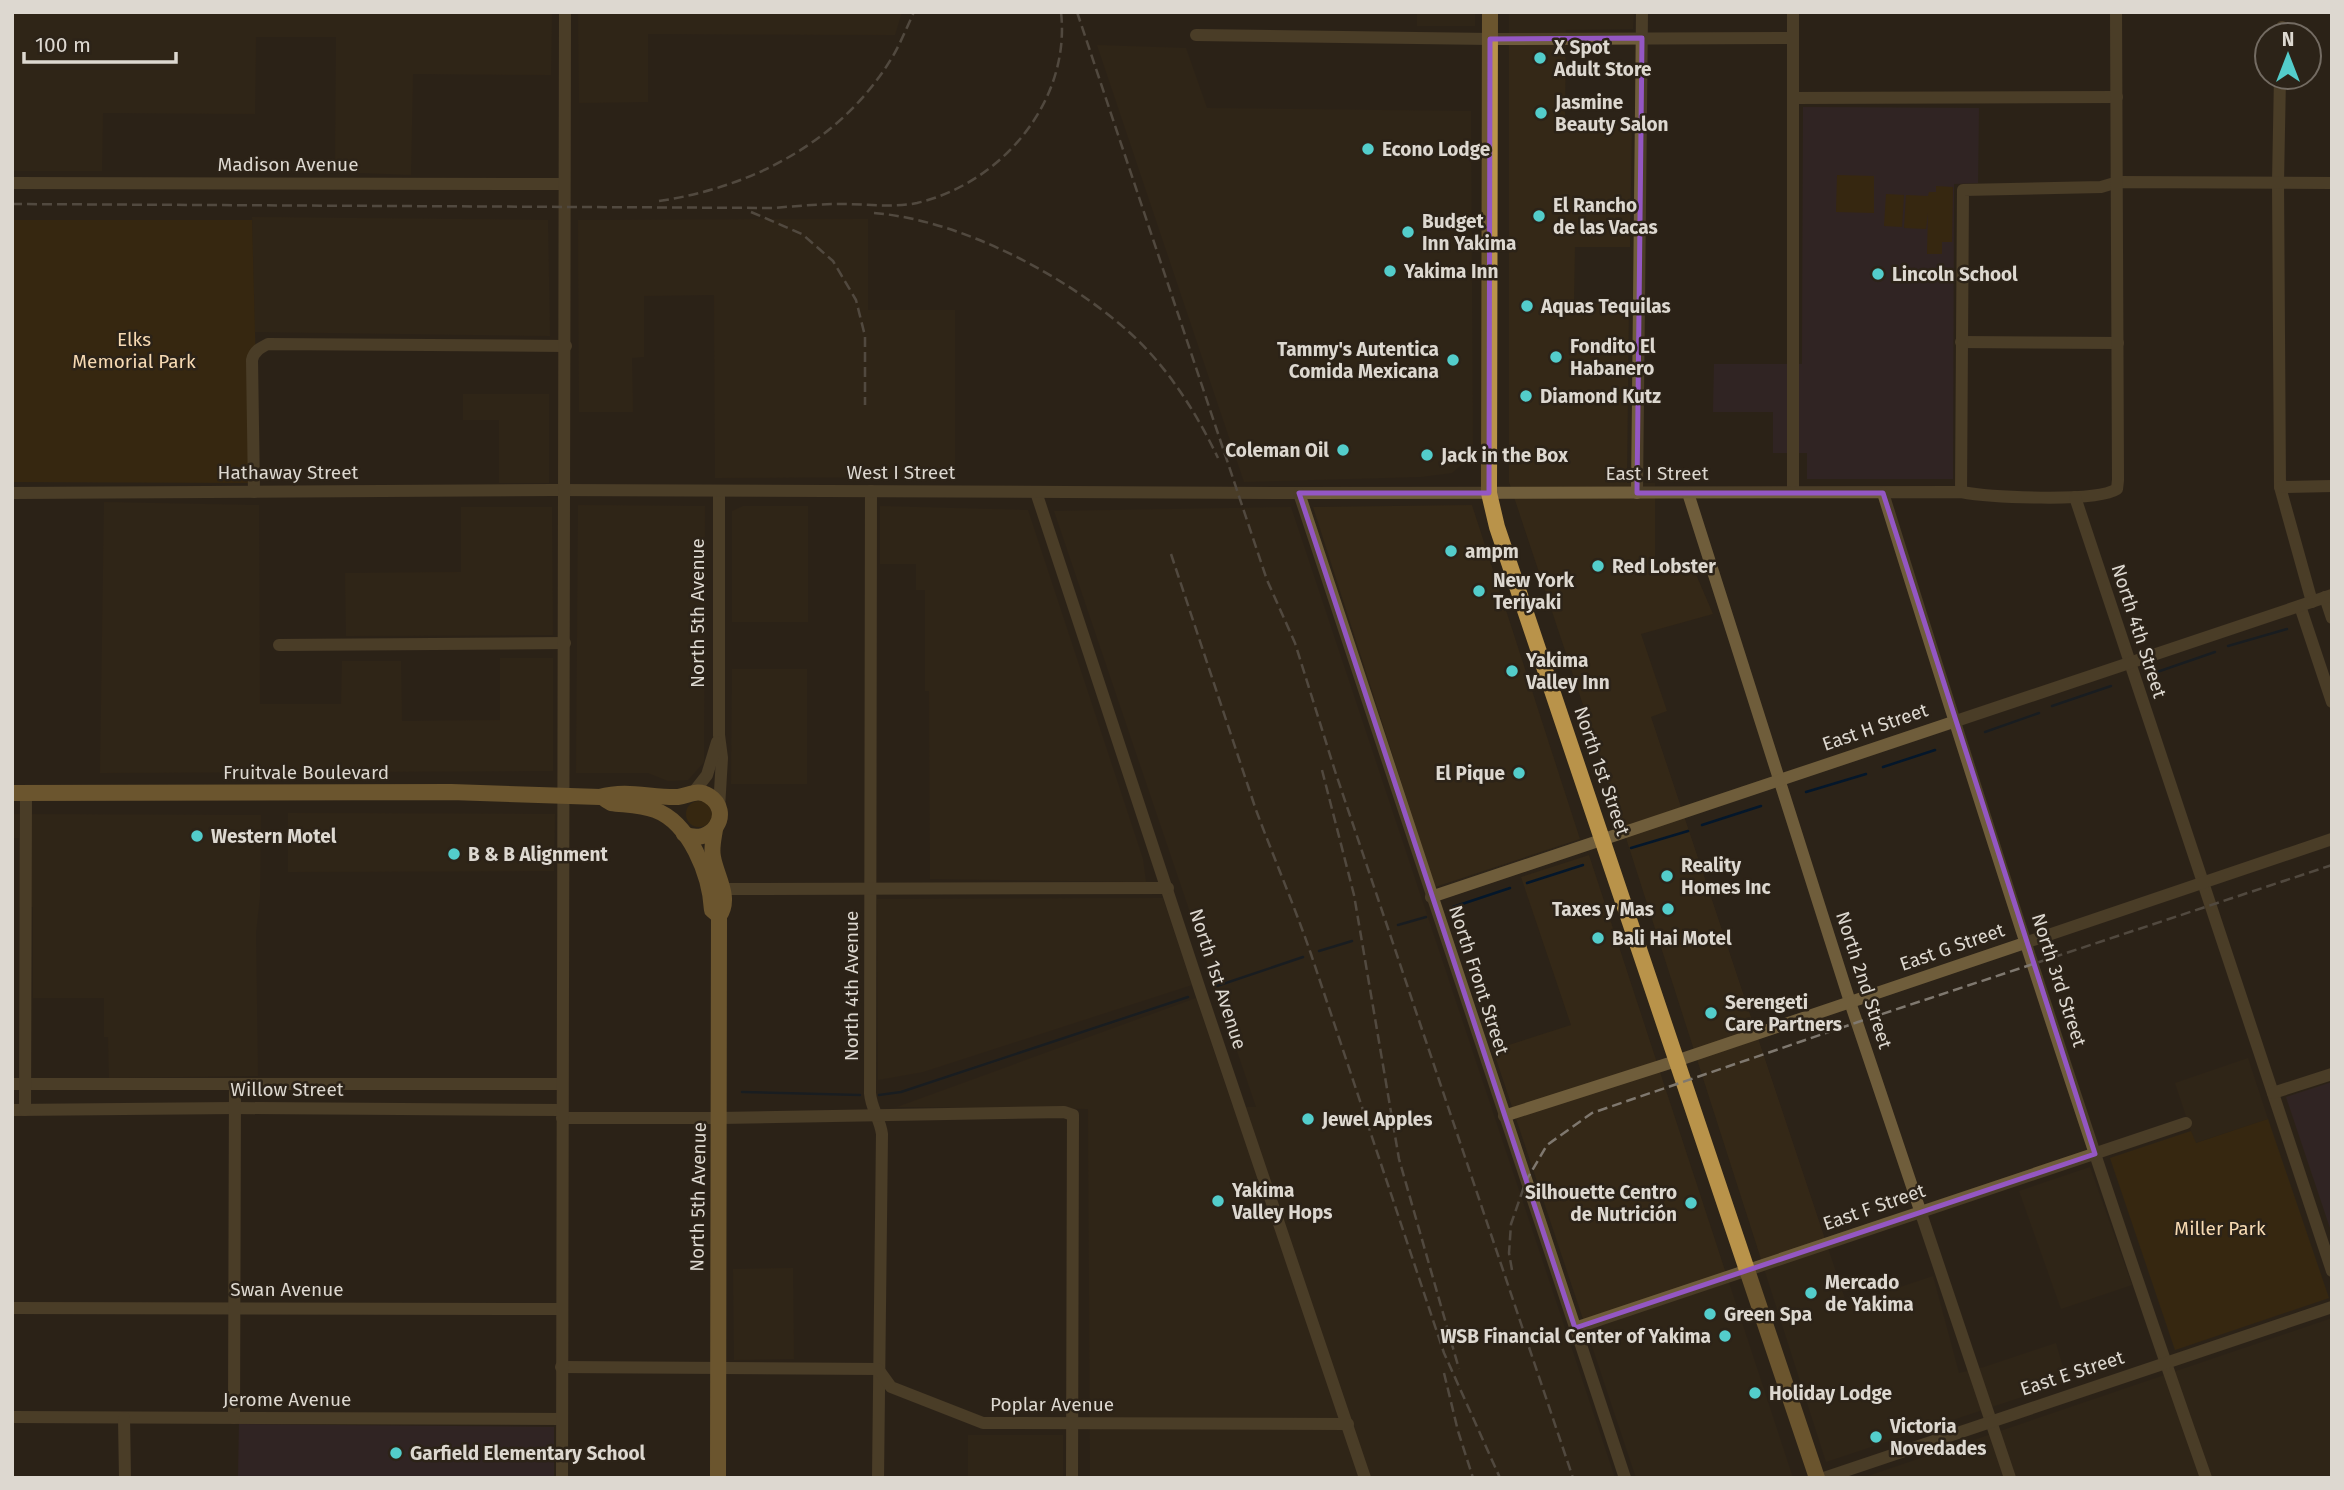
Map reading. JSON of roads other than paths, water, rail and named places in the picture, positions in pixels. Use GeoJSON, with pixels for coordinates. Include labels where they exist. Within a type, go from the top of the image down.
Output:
{"type":"FeatureCollection","features":[{"type":"Feature","properties":{"kind":"main road","name":"North 1st Street"},"geometry":{"type":"LineString","coordinates":[[1490,12],[1489,493],[1501,540],[1816,1478]]}},
{"type":"Feature","properties":{"kind":"main road","name":"Fruitvale Boulevard"},"geometry":{"type":"LineString","coordinates":[[19,793],[451,792],[600,797],[636,793],[706,794],[719,808]]}},
{"type":"Feature","properties":{"kind":"main road"},"geometry":{"type":"LineString","coordinates":[[688,795],[675,808],[679,828],[697,838],[710,834],[715,828],[719,822],[719,808]]}},
{"type":"Feature","properties":{"kind":"main road","name":"Fruitvale Boulevard"},"geometry":{"type":"LineString","coordinates":[[600,797],[611,803],[656,810],[679,828]]}},
{"type":"Feature","properties":{"kind":"main road","name":"North 5th Avenue"},"geometry":{"type":"LineString","coordinates":[[679,828],[700,859],[709,880],[712,910],[719,916]]}},
{"type":"Feature","properties":{"kind":"main road","name":"North 5th Avenue"},"geometry":{"type":"LineString","coordinates":[[715,828],[712,855],[723,889],[724,909],[719,916],[718,1478]]}},
{"type":"Feature","properties":{"kind":"street"},"geometry":{"type":"LineString","coordinates":[[562,1478],[565,12]]}},
{"type":"Feature","properties":{"kind":"street"},"geometry":{"type":"LineString","coordinates":[[1637,493],[1642,12]]}},
{"type":"Feature","properties":{"kind":"street"},"geometry":{"type":"LineString","coordinates":[[1793,12],[1793,492]]}},
{"type":"Feature","properties":{"kind":"street"},"geometry":{"type":"LineString","coordinates":[[2075,497],[2110,494],[2117,489],[2116,12]]}},
{"type":"Feature","properties":{"kind":"street"},"geometry":{"type":"LineString","coordinates":[[1196,35],[1490,39],[1793,38]]}},
{"type":"Feature","properties":{"kind":"street"},"geometry":{"type":"LineString","coordinates":[[2280,91],[2280,487],[2317,600],[2332,702]]}},
{"type":"Feature","properties":{"kind":"street"},"geometry":{"type":"LineString","coordinates":[[1794,98],[2117,97]]}},
{"type":"Feature","properties":{"kind":"street"},"geometry":{"type":"LineString","coordinates":[[1961,492],[1963,190],[2101,187],[2118,182],[2332,183]]}},
{"type":"Feature","properties":{"kind":"street","name":"Madison Avenue"},"geometry":{"type":"LineString","coordinates":[[12,183],[564,184]]}},
{"type":"Feature","properties":{"kind":"street"},"geometry":{"type":"LineString","coordinates":[[1961,342],[2118,343]]}},
{"type":"Feature","properties":{"kind":"street"},"geometry":{"type":"LineString","coordinates":[[254,492],[252,360],[260,348],[268,344],[566,346]]}},
{"type":"Feature","properties":{"kind":"street"},"geometry":{"type":"LineString","coordinates":[[2280,487],[2332,486]]}},
{"type":"Feature","properties":{"kind":"street","name":"West I Street"},"geometry":{"type":"LineString","coordinates":[[564,490],[1238,493]]}},
{"type":"Feature","properties":{"kind":"street","name":"Hathaway Street"},"geometry":{"type":"LineString","coordinates":[[12,493],[564,490]]}},
{"type":"Feature","properties":{"kind":"street","name":"North 5th Avenue"},"geometry":{"type":"LineString","coordinates":[[719,491],[719,735],[722,758],[719,808]]}},
{"type":"Feature","properties":{"kind":"street","name":"North 4th Avenue"},"geometry":{"type":"LineString","coordinates":[[871,491],[870,1093],[871,1106],[880,1123],[882,1134],[878,1478]]}},
{"type":"Feature","properties":{"kind":"street","name":"North 1st Avenue"},"geometry":{"type":"LineString","coordinates":[[1036,492],[1365,1478]]}},
{"type":"Feature","properties":{"kind":"street","name":"East I Street"},"geometry":{"type":"LineString","coordinates":[[1238,493],[1961,492],[1977,495],[2075,497]]}},
{"type":"Feature","properties":{"kind":"street","name":"North Front Street"},"geometry":{"type":"LineString","coordinates":[[1299,493],[1625,1478]]}},
{"type":"Feature","properties":{"kind":"street","name":"North 2nd Street"},"geometry":{"type":"LineString","coordinates":[[1688,493],[1850,1002],[2010,1478]]}},
{"type":"Feature","properties":{"kind":"street","name":"North 3rd Street"},"geometry":{"type":"LineString","coordinates":[[1882,493],[2095,1154],[2206,1478]]}},
{"type":"Feature","properties":{"kind":"street","name":"North 4th Street"},"geometry":{"type":"LineString","coordinates":[[2075,497],[2332,1271]]}},
{"type":"Feature","properties":{"kind":"street"},"geometry":{"type":"LineString","coordinates":[[2317,600],[2332,618]]}},
{"type":"Feature","properties":{"kind":"street","name":"East H Street"},"geometry":{"type":"LineString","coordinates":[[1432,897],[2317,600]]}},
{"type":"Feature","properties":{"kind":"street"},"geometry":{"type":"LineString","coordinates":[[279,645],[565,643]]}},
{"type":"Feature","properties":{"kind":"street","name":"North 5th Avenue"},"geometry":{"type":"LineString","coordinates":[[688,795],[707,775],[719,735]]}},
{"type":"Feature","properties":{"kind":"street"},"geometry":{"type":"LineString","coordinates":[[19,793],[19,1110]]}},
{"type":"Feature","properties":{"kind":"street","name":"East G Street"},"geometry":{"type":"LineString","coordinates":[[1504,1116],[1676,1061],[2332,839]]}},
{"type":"Feature","properties":{"kind":"street"},"geometry":{"type":"LineString","coordinates":[[723,889],[1168,888]]}},
{"type":"Feature","properties":{"kind":"street"},"geometry":{"type":"LineString","coordinates":[[2273,1093],[2332,1074]]}},
{"type":"Feature","properties":{"kind":"street","name":"Willow Street"},"geometry":{"type":"LineString","coordinates":[[19,1084],[561,1084]]}},
{"type":"Feature","properties":{"kind":"street"},"geometry":{"type":"LineString","coordinates":[[234,1418],[235,1084]]}},
{"type":"Feature","properties":{"kind":"street","name":"Willow Street"},"geometry":{"type":"LineString","coordinates":[[19,1110],[235,1108],[720,1118],[1064,1112],[1073,1115],[1072,1424]]}},
{"type":"Feature","properties":{"kind":"street","name":"East F Street"},"geometry":{"type":"LineString","coordinates":[[1575,1328],[2186,1123]]}},
{"type":"Feature","properties":{"kind":"street","name":"East E Street"},"geometry":{"type":"LineString","coordinates":[[1824,1478],[2332,1307]]}},
{"type":"Feature","properties":{"kind":"street","name":"Swan Avenue"},"geometry":{"type":"LineString","coordinates":[[12,1308],[561,1309]]}},
{"type":"Feature","properties":{"kind":"street"},"geometry":{"type":"LineString","coordinates":[[561,1367],[878,1369]]}},
{"type":"Feature","properties":{"kind":"street","name":"Poplar Avenue"},"geometry":{"type":"LineString","coordinates":[[878,1369],[891,1387],[983,1423],[1348,1424]]}},
{"type":"Feature","properties":{"kind":"street","name":"Jerome Avenue"},"geometry":{"type":"LineString","coordinates":[[12,1417],[562,1419]]}},
{"type":"Feature","properties":{"kind":"street"},"geometry":{"type":"LineString","coordinates":[[124,1418],[125,1478]]}},
{"type":"Feature","properties":{"kind":"street"},"geometry":{"type":"LineString","coordinates":[[1072,1424],[1072,1478]]}},
{"type":"Feature","properties":{"kind":"waterway"},"geometry":{"type":"LineString","coordinates":[[2228,646],[2287,629]]}},
{"type":"Feature","properties":{"kind":"waterway"},"geometry":{"type":"LineString","coordinates":[[2157,672],[2215,652]]}},
{"type":"Feature","properties":{"kind":"waterway"},"geometry":{"type":"LineString","coordinates":[[2052,706],[2111,686]]}},
{"type":"Feature","properties":{"kind":"waterway"},"geometry":{"type":"LineString","coordinates":[[1985,732],[2039,713]]}},
{"type":"Feature","properties":{"kind":"waterway"},"geometry":{"type":"LineString","coordinates":[[1883,767],[1935,750]]}},
{"type":"Feature","properties":{"kind":"waterway"},"geometry":{"type":"LineString","coordinates":[[1806,792],[1866,774]]}},
{"type":"Feature","properties":{"kind":"waterway"},"geometry":{"type":"LineString","coordinates":[[1702,825],[1761,806]]}},
{"type":"Feature","properties":{"kind":"waterway"},"geometry":{"type":"LineString","coordinates":[[1631,848],[1688,831]]}},
{"type":"Feature","properties":{"kind":"waterway"},"geometry":{"type":"LineString","coordinates":[[1527,883],[1583,865]]}},
{"type":"Feature","properties":{"kind":"waterway"},"geometry":{"type":"LineString","coordinates":[[1453,907],[1510,888]]}},
{"type":"Feature","properties":{"kind":"waterway"},"geometry":{"type":"LineString","coordinates":[[1398,925],[1426,917]]}},
{"type":"Feature","properties":{"kind":"waterway"},"geometry":{"type":"LineString","coordinates":[[1319,951],[1352,941]]}},
{"type":"Feature","properties":{"kind":"waterway"},"geometry":{"type":"LineString","coordinates":[[1217,986],[1303,957]]}},
{"type":"Feature","properties":{"kind":"waterway"},"geometry":{"type":"LineString","coordinates":[[879,1095],[901,1092],[1188,997]]}},
{"type":"Feature","properties":{"kind":"waterway"},"geometry":{"type":"LineString","coordinates":[[742,1092],[860,1095]]}},
{"type":"Feature","properties":{"kind":"railway"},"geometry":{"type":"LineString","coordinates":[[659,201],[729,184],[762,171],[793,155],[822,135],[849,112],[872,86],[893,56],[914,12]]}},
{"type":"Feature","properties":{"kind":"railway"},"geometry":{"type":"LineString","coordinates":[[12,204],[773,208],[825,204],[889,206],[917,203],[948,193],[977,177],[1003,157],[1025,133],[1042,106],[1055,77],[1061,45],[1061,12]]}},
{"type":"Feature","properties":{"kind":"railway"},"geometry":{"type":"LineString","coordinates":[[1077,12],[1267,580],[1295,643],[1335,771],[1573,1478]]}},
{"type":"Feature","properties":{"kind":"railway"},"geometry":{"type":"LineString","coordinates":[[751,212],[802,234],[833,261],[856,300],[865,336],[865,405]]}},
{"type":"Feature","properties":{"kind":"railway"},"geometry":{"type":"LineString","coordinates":[[874,213],[907,218],[976,239],[1043,271],[1074,290],[1129,332],[1156,360],[1190,407],[1218,458]]}},
{"type":"Feature","properties":{"kind":"railway"},"geometry":{"type":"LineString","coordinates":[[1171,554],[1256,810],[1311,954],[1444,1353],[1500,1478]]}},
{"type":"Feature","properties":{"kind":"railway"},"geometry":{"type":"LineString","coordinates":[[1322,770],[1354,895],[1399,1159],[1459,1369]]}},
{"type":"Feature","properties":{"kind":"railway"},"geometry":{"type":"LineString","coordinates":[[1512,1270],[1509,1253],[1511,1224],[1526,1181],[1547,1145],[1592,1113],[2332,865]]}},
{"type":"Feature","properties":{"kind":"railway"},"geometry":{"type":"LineString","coordinates":[[1444,1373],[1473,1478]]}},
{"type":"Feature","properties":{"kind":"place","name":"X Spot Adult Store"},"geometry":{"type":"Point","coordinates":[1540,58]}},
{"type":"Feature","properties":{"kind":"place","name":"Jasmine Beauty Salon"},"geometry":{"type":"Point","coordinates":[1541,113]}},
{"type":"Feature","properties":{"kind":"place","name":"Econo Lodge"},"geometry":{"type":"Point","coordinates":[1368,149]}},
{"type":"Feature","properties":{"kind":"place","name":"El Rancho de las Vacas"},"geometry":{"type":"Point","coordinates":[1539,216]}},
{"type":"Feature","properties":{"kind":"place","name":"Budget Inn Yakima"},"geometry":{"type":"Point","coordinates":[1408,232]}},
{"type":"Feature","properties":{"kind":"place","name":"Yakima Inn"},"geometry":{"type":"Point","coordinates":[1390,271]}},
{"type":"Feature","properties":{"kind":"place","name":"Lincoln School"},"geometry":{"type":"Point","coordinates":[1878,274]}},
{"type":"Feature","properties":{"kind":"place","name":"Aquas Tequilas"},"geometry":{"type":"Point","coordinates":[1527,306]}},
{"type":"Feature","properties":{"kind":"place","name":"Fondito El Habanero"},"geometry":{"type":"Point","coordinates":[1556,357]}},
{"type":"Feature","properties":{"kind":"place","name":"Tammy's Autentica Comida Mexicana"},"geometry":{"type":"Point","coordinates":[1453,360]}},
{"type":"Feature","properties":{"kind":"place","name":"Diamond Kutz"},"geometry":{"type":"Point","coordinates":[1526,396]}},
{"type":"Feature","properties":{"kind":"place","name":"Coleman Oil"},"geometry":{"type":"Point","coordinates":[1343,450]}},
{"type":"Feature","properties":{"kind":"place","name":"Jack in the Box"},"geometry":{"type":"Point","coordinates":[1427,455]}},
{"type":"Feature","properties":{"kind":"place","name":"ampm"},"geometry":{"type":"Point","coordinates":[1451,551]}},
{"type":"Feature","properties":{"kind":"place","name":"Red Lobster"},"geometry":{"type":"Point","coordinates":[1598,566]}},
{"type":"Feature","properties":{"kind":"place","name":"New York Teriyaki"},"geometry":{"type":"Point","coordinates":[1479,591]}},
{"type":"Feature","properties":{"kind":"place","name":"Yakima Valley Inn"},"geometry":{"type":"Point","coordinates":[1512,671]}},
{"type":"Feature","properties":{"kind":"place","name":"El Pique"},"geometry":{"type":"Point","coordinates":[1519,773]}},
{"type":"Feature","properties":{"kind":"place","name":"Western Motel"},"geometry":{"type":"Point","coordinates":[197,836]}},
{"type":"Feature","properties":{"kind":"place","name":"B & B Alignment"},"geometry":{"type":"Point","coordinates":[454,854]}},
{"type":"Feature","properties":{"kind":"place","name":"Reality Homes Inc"},"geometry":{"type":"Point","coordinates":[1667,876]}},
{"type":"Feature","properties":{"kind":"place","name":"Taxes y Mas"},"geometry":{"type":"Point","coordinates":[1668,909]}},
{"type":"Feature","properties":{"kind":"place","name":"Bali Hai Motel"},"geometry":{"type":"Point","coordinates":[1598,938]}},
{"type":"Feature","properties":{"kind":"place","name":"Serengeti Care Partners"},"geometry":{"type":"Point","coordinates":[1711,1013]}},
{"type":"Feature","properties":{"kind":"place","name":"Jewel Apples"},"geometry":{"type":"Point","coordinates":[1308,1119]}},
{"type":"Feature","properties":{"kind":"place","name":"Yakima Valley Hops"},"geometry":{"type":"Point","coordinates":[1218,1201]}},
{"type":"Feature","properties":{"kind":"place","name":"Silhouette Centro de Nutrición"},"geometry":{"type":"Point","coordinates":[1691,1203]}},
{"type":"Feature","properties":{"kind":"place","name":"Mercado de Yakima"},"geometry":{"type":"Point","coordinates":[1811,1293]}},
{"type":"Feature","properties":{"kind":"place","name":"Green Spa"},"geometry":{"type":"Point","coordinates":[1710,1314]}},
{"type":"Feature","properties":{"kind":"place","name":"WSB Financial Center of Yakima"},"geometry":{"type":"Point","coordinates":[1725,1336]}},
{"type":"Feature","properties":{"kind":"place","name":"Holiday Lodge"},"geometry":{"type":"Point","coordinates":[1755,1393]}},
{"type":"Feature","properties":{"kind":"place","name":"Victoria Novedades"},"geometry":{"type":"Point","coordinates":[1876,1437]}},
{"type":"Feature","properties":{"kind":"place","name":"Garfield Elementary School"},"geometry":{"type":"Point","coordinates":[396,1453]}},
{"type":"Feature","properties":{"kind":"park label","name":"Elks Memorial Park"},"geometry":{"type":"Point","coordinates":[134,350]}},
{"type":"Feature","properties":{"kind":"park label","name":"Miller Park"},"geometry":{"type":"Point","coordinates":[2220,1228]}}]}
